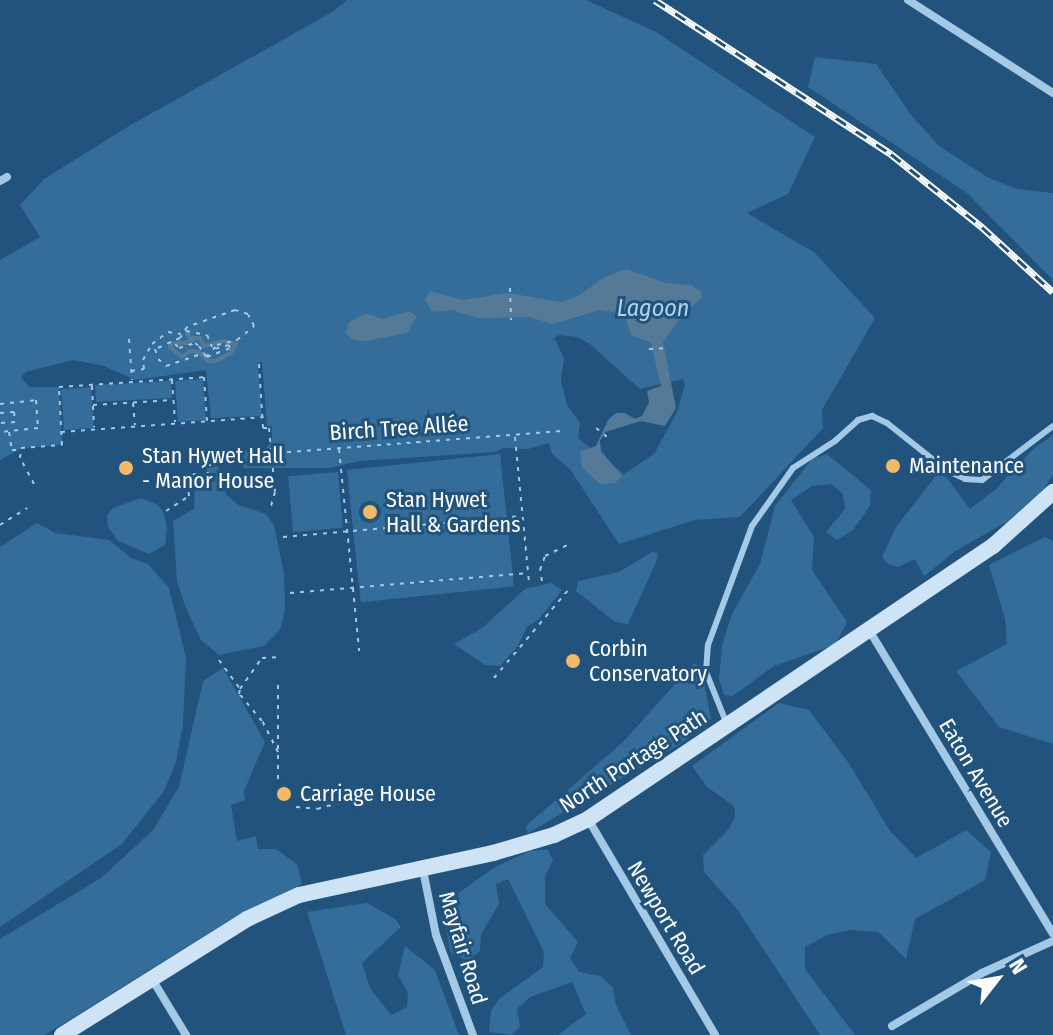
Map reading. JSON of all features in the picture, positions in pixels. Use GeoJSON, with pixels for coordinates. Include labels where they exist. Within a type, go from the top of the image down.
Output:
{"type":"FeatureCollection","features":[{"type":"Feature","properties":{"kind":"main road","name":"North Portage Path"},"geometry":{"type":"LineString","coordinates":[[62,1035],[247,919],[299,895],[423,870],[526,844],[588,819],[1004,538],[1053,492]]}},
{"type":"Feature","properties":{"kind":"street"},"geometry":{"type":"LineString","coordinates":[[908,0],[1053,93]]}},
{"type":"Feature","properties":{"kind":"street","name":"Eaton Avenue"},"geometry":{"type":"LineString","coordinates":[[869,630],[1053,934]]}},
{"type":"Feature","properties":{"kind":"street","name":"Newport Road"},"geometry":{"type":"LineString","coordinates":[[588,819],[715,1035]]}},
{"type":"Feature","properties":{"kind":"street","name":"Mayfair Road"},"geometry":{"type":"LineString","coordinates":[[423,870],[436,935],[473,1035]]}},
{"type":"Feature","properties":{"kind":"street"},"geometry":{"type":"LineString","coordinates":[[892,1026],[982,973],[1053,941]]}},
{"type":"Feature","properties":{"kind":"street"},"geometry":{"type":"LineString","coordinates":[[152,979],[186,1035]]}},
{"type":"Feature","properties":{"kind":"lane"},"geometry":{"type":"LineString","coordinates":[[729,726],[706,672],[708,645],[752,526],[793,468],[835,441],[858,420],[872,416],[887,423],[946,470],[965,479],[982,480],[1053,426]]}},
{"type":"Feature","properties":{"kind":"path"},"geometry":{"type":"LineString","coordinates":[[510,288],[511,320]]}},
{"type":"Feature","properties":{"kind":"path"},"geometry":{"type":"LineString","coordinates":[[203,355],[212,348],[217,345],[237,340],[254,326],[248,314],[235,310],[201,325],[187,327],[184,333],[155,349],[161,364],[166,366],[230,348],[229,345],[212,348]]}},
{"type":"Feature","properties":{"kind":"path"},"geometry":{"type":"LineString","coordinates":[[131,371],[144,369],[147,351],[168,332],[207,335],[212,348]]}},
{"type":"Feature","properties":{"kind":"path"},"geometry":{"type":"LineString","coordinates":[[129,339],[132,382]]}},
{"type":"Feature","properties":{"kind":"path"},"geometry":{"type":"LineString","coordinates":[[175,344],[179,348],[195,343],[203,355]]}},
{"type":"Feature","properties":{"kind":"path"},"geometry":{"type":"LineString","coordinates":[[649,349],[669,348]]}},
{"type":"Feature","properties":{"kind":"path"},"geometry":{"type":"LineString","coordinates":[[259,364],[263,428],[269,428],[275,492],[271,506]]}},
{"type":"Feature","properties":{"kind":"path"},"geometry":{"type":"LineString","coordinates":[[9,431],[12,450],[62,445],[59,387],[204,377],[207,421]]}},
{"type":"Feature","properties":{"kind":"path"},"geometry":{"type":"LineString","coordinates":[[172,379],[175,424]]}},
{"type":"Feature","properties":{"kind":"path"},"geometry":{"type":"LineString","coordinates":[[92,384],[95,429]]}},
{"type":"Feature","properties":{"kind":"path"},"geometry":{"type":"LineString","coordinates":[[0,404],[36,400],[38,428],[0,432]]}},
{"type":"Feature","properties":{"kind":"path"},"geometry":{"type":"LineString","coordinates":[[93,405],[173,400]]}},
{"type":"Feature","properties":{"kind":"path"},"geometry":{"type":"LineString","coordinates":[[133,402],[135,427]]}},
{"type":"Feature","properties":{"kind":"path"},"geometry":{"type":"LineString","coordinates":[[0,413],[14,412],[15,422],[0,423]]}},
{"type":"Feature","properties":{"kind":"path"},"geometry":{"type":"LineString","coordinates":[[61,432],[263,417]]}},
{"type":"Feature","properties":{"kind":"path"},"geometry":{"type":"LineString","coordinates":[[596,428],[611,440]]}},
{"type":"Feature","properties":{"kind":"path","name":"Birch Tree Allée"},"geometry":{"type":"LineString","coordinates":[[237,456],[564,431]]}},
{"type":"Feature","properties":{"kind":"path"},"geometry":{"type":"LineString","coordinates":[[515,436],[529,583]]}},
{"type":"Feature","properties":{"kind":"path"},"geometry":{"type":"LineString","coordinates":[[339,448],[359,651]]}},
{"type":"Feature","properties":{"kind":"path"},"geometry":{"type":"LineString","coordinates":[[21,450],[20,458],[34,484]]}},
{"type":"Feature","properties":{"kind":"path"},"geometry":{"type":"LineString","coordinates":[[166,511],[189,496],[188,487],[193,474],[208,476],[207,465],[221,465]]}},
{"type":"Feature","properties":{"kind":"path"},"geometry":{"type":"LineString","coordinates":[[0,525],[27,508]]}},
{"type":"Feature","properties":{"kind":"path"},"geometry":{"type":"LineString","coordinates":[[283,537],[522,516]]}},
{"type":"Feature","properties":{"kind":"path"},"geometry":{"type":"LineString","coordinates":[[542,581],[540,570],[545,556],[570,544]]}},
{"type":"Feature","properties":{"kind":"path"},"geometry":{"type":"LineString","coordinates":[[290,593],[528,573]]}},
{"type":"Feature","properties":{"kind":"path"},"geometry":{"type":"LineString","coordinates":[[494,678],[568,590]]}},
{"type":"Feature","properties":{"kind":"path"},"geometry":{"type":"LineString","coordinates":[[240,689],[262,658],[281,657]]}},
{"type":"Feature","properties":{"kind":"path"},"geometry":{"type":"LineString","coordinates":[[219,660],[240,689],[241,701],[257,715],[278,752]]}},
{"type":"Feature","properties":{"kind":"path"},"geometry":{"type":"LineString","coordinates":[[278,681],[278,779]]}},
{"type":"Feature","properties":{"kind":"path"},"geometry":{"type":"LineString","coordinates":[[296,807],[317,809],[357,798]]}},
{"type":"Feature","properties":{"kind":"shaded area"},"geometry":{"type":"Polygon","coordinates":[[[347,0],[586,0],[656,32],[815,137],[788,194],[747,213],[815,253],[875,318],[822,410],[823,428],[740,517],[695,520],[619,544],[570,469],[552,454],[549,443],[528,449],[503,448],[495,452],[359,461],[329,468],[245,468],[233,459],[237,459],[237,451],[264,450],[272,441],[272,426],[267,426],[262,362],[258,363],[262,416],[211,418],[206,370],[135,380],[104,366],[73,360],[26,372],[21,377],[29,387],[59,387],[62,445],[22,448],[0,460],[0,260],[40,237],[20,205],[44,179],[129,126],[334,11],[347,0]],[[558,335],[550,342],[555,339],[564,359],[561,380],[567,405],[580,423],[578,438],[624,474],[654,454],[677,412],[685,385],[683,379],[640,389],[578,337],[558,335]]]}},
{"type":"Feature","properties":{"kind":"shaded area"},"geometry":{"type":"Polygon","coordinates":[[[815,57],[876,64],[911,115],[939,146],[989,178],[1017,189],[1053,193],[1053,280],[967,193],[808,87],[815,57]]]}},
{"type":"Feature","properties":{"kind":"shaded area"},"geometry":{"type":"Polygon","coordinates":[[[203,379],[206,420],[178,422],[175,381],[203,379]]]}},
{"type":"Feature","properties":{"kind":"shaded area"},"geometry":{"type":"Polygon","coordinates":[[[171,381],[172,398],[96,402],[95,385],[171,381]]]}},
{"type":"Feature","properties":{"kind":"shaded area"},"geometry":{"type":"Polygon","coordinates":[[[91,387],[94,428],[64,430],[61,389],[91,387]]]}},
{"type":"Feature","properties":{"kind":"shaded area"},"geometry":{"type":"Polygon","coordinates":[[[1053,435],[1053,475],[1043,490],[1008,521],[954,552],[924,576],[915,559],[898,567],[888,564],[882,557],[896,527],[938,473],[947,478],[970,509],[996,489],[1033,449],[1053,435]]]}},
{"type":"Feature","properties":{"kind":"shaded area"},"geometry":{"type":"Polygon","coordinates":[[[500,454],[514,586],[361,602],[347,470],[500,454]]]}},
{"type":"Feature","properties":{"kind":"shaded area"},"geometry":{"type":"Polygon","coordinates":[[[827,454],[871,490],[870,506],[853,530],[837,540],[826,532],[845,509],[843,494],[832,484],[812,486],[791,500],[814,537],[812,570],[847,622],[835,645],[774,666],[733,696],[724,695],[719,679],[722,645],[732,614],[760,564],[775,506],[812,459],[827,454]]]}},
{"type":"Feature","properties":{"kind":"shaded area"},"geometry":{"type":"Polygon","coordinates":[[[218,466],[226,494],[238,505],[266,514],[274,525],[284,573],[285,610],[280,630],[264,646],[219,655],[201,640],[185,606],[177,581],[173,521],[194,509],[195,484],[207,481],[207,468],[218,466]]]}},
{"type":"Feature","properties":{"kind":"shaded area"},"geometry":{"type":"Polygon","coordinates":[[[338,472],[343,528],[293,532],[288,476],[338,472]]]}},
{"type":"Feature","properties":{"kind":"shaded area"},"geometry":{"type":"Polygon","coordinates":[[[141,498],[158,505],[164,513],[167,529],[165,545],[149,554],[118,541],[108,527],[107,516],[113,508],[141,498]]]}},
{"type":"Feature","properties":{"kind":"shaded area"},"geometry":{"type":"Polygon","coordinates":[[[37,523],[55,533],[109,540],[131,558],[148,564],[169,588],[186,658],[183,725],[176,762],[164,791],[122,844],[0,927],[0,547],[37,523]]]}},
{"type":"Feature","properties":{"kind":"shaded area"},"geometry":{"type":"Polygon","coordinates":[[[1045,537],[1053,541],[1053,744],[999,727],[956,671],[1007,644],[1005,619],[989,565],[1045,537]]]}},
{"type":"Feature","properties":{"kind":"shaded area"},"geometry":{"type":"Polygon","coordinates":[[[652,552],[658,553],[657,560],[628,624],[615,622],[576,591],[578,581],[619,572],[652,552]]]}},
{"type":"Feature","properties":{"kind":"shaded area"},"geometry":{"type":"Polygon","coordinates":[[[551,583],[562,590],[539,619],[527,627],[517,647],[500,666],[485,665],[454,644],[482,628],[525,589],[551,583]]]}},
{"type":"Feature","properties":{"kind":"shaded area"},"geometry":{"type":"Polygon","coordinates":[[[694,663],[701,668],[711,719],[679,745],[528,833],[526,826],[623,742],[694,663]]]}},
{"type":"Feature","properties":{"kind":"shaded area"},"geometry":{"type":"Polygon","coordinates":[[[223,668],[265,742],[244,791],[245,800],[231,805],[237,841],[256,836],[258,849],[276,849],[297,864],[302,884],[231,919],[45,1035],[0,1035],[0,939],[101,878],[153,830],[179,787],[203,681],[223,668]]]}},
{"type":"Feature","properties":{"kind":"shaded area"},"geometry":{"type":"Polygon","coordinates":[[[779,703],[809,710],[848,762],[890,831],[916,858],[966,830],[991,852],[985,880],[915,919],[906,959],[878,932],[851,930],[827,935],[805,947],[805,969],[855,1035],[820,1035],[737,909],[704,872],[703,855],[729,829],[735,817],[734,806],[707,787],[692,766],[779,703]]]}},
{"type":"Feature","properties":{"kind":"shaded area"},"geometry":{"type":"Polygon","coordinates":[[[547,849],[553,860],[545,876],[545,904],[578,942],[570,958],[579,972],[601,976],[613,988],[616,1005],[631,1035],[558,1035],[586,1014],[572,982],[530,997],[517,1009],[520,1027],[511,1035],[489,1032],[491,1011],[499,999],[543,967],[544,952],[508,879],[496,884],[499,904],[481,934],[480,951],[468,961],[451,953],[444,920],[456,895],[495,867],[530,851],[547,849]]]}},
{"type":"Feature","properties":{"kind":"shaded area"},"geometry":{"type":"Polygon","coordinates":[[[367,903],[395,919],[401,927],[362,963],[370,988],[391,1015],[407,1007],[408,992],[398,975],[405,946],[435,970],[459,1035],[346,1035],[307,912],[367,903]]]}},
{"type":"Feature","properties":{"kind":"water","name":"Lagoon"},"geometry":{"type":"Polygon","coordinates":[[[627,269],[665,283],[691,285],[701,292],[702,298],[686,311],[663,342],[676,408],[665,426],[641,421],[605,432],[600,441],[601,451],[622,476],[615,483],[600,484],[582,468],[580,452],[596,446],[608,420],[616,413],[625,413],[635,419],[642,416],[649,402],[647,391],[661,386],[651,343],[631,335],[626,320],[619,313],[600,310],[552,324],[530,317],[478,318],[452,310],[432,312],[425,299],[430,291],[463,300],[508,293],[562,302],[578,296],[605,277],[627,269]]]}},
{"type":"Feature","properties":{"kind":"water"},"geometry":{"type":"Polygon","coordinates":[[[409,311],[417,316],[407,333],[366,341],[354,340],[345,333],[349,323],[360,316],[368,314],[382,319],[409,311]]]}},
{"type":"Feature","properties":{"kind":"waterway"},"geometry":{"type":"LineString","coordinates":[[187,333],[190,338],[200,338],[204,346],[224,341],[236,344],[231,353],[215,361],[208,361],[199,352],[190,351],[182,357],[170,347],[172,343],[187,343],[196,338]]}},
{"type":"Feature","properties":{"kind":"railway"},"geometry":{"type":"LineString","coordinates":[[655,0],[891,154],[982,227],[1053,292]]}},
{"type":"Feature","properties":{"kind":"place","name":"Maintenance"},"geometry":{"type":"Point","coordinates":[893,466]}},
{"type":"Feature","properties":{"kind":"place","name":"Stan Hywet Hall - Manor House"},"geometry":{"type":"Point","coordinates":[126,468]}},
{"type":"Feature","properties":{"kind":"place","name":"Stan Hywet Hall & Gardens"},"geometry":{"type":"Point","coordinates":[370,512]}},
{"type":"Feature","properties":{"kind":"place","name":"Corbin Conservatory"},"geometry":{"type":"Point","coordinates":[573,661]}},
{"type":"Feature","properties":{"kind":"place","name":"Carriage House"},"geometry":{"type":"Point","coordinates":[284,794]}}]}
